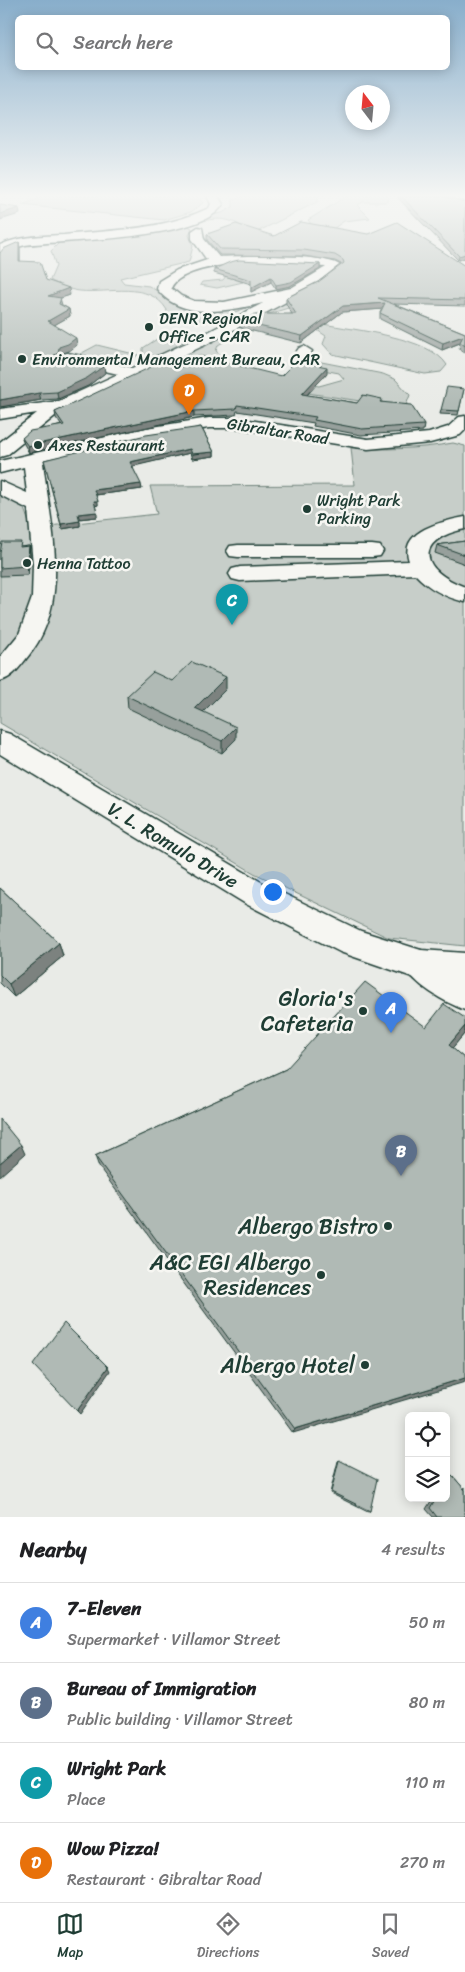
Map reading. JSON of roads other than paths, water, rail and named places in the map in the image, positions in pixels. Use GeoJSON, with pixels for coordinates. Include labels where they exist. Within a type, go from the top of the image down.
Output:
{"type":"FeatureCollection","features":[{"type":"Feature","properties":{"kind":"street"},"geometry":{"type":"LineString","coordinates":[[192,267],[164,284],[164,289],[175,298],[195,306],[224,305],[290,292]]}},
{"type":"Feature","properties":{"kind":"street"},"geometry":{"type":"LineString","coordinates":[[0,451],[37,420],[65,403],[200,342],[318,278],[334,267]]}},
{"type":"Feature","properties":{"kind":"street"},"geometry":{"type":"LineString","coordinates":[[188,268],[211,275]]}},
{"type":"Feature","properties":{"kind":"street"},"geometry":{"type":"LineString","coordinates":[[68,358],[134,373]]}},
{"type":"Feature","properties":{"kind":"street"},"geometry":{"type":"LineString","coordinates":[[0,414],[65,403]]}},
{"type":"Feature","properties":{"kind":"street","name":"Gibraltar Road"},"geometry":{"type":"LineString","coordinates":[[0,467],[146,434],[210,423],[237,423],[368,444],[430,438],[454,431],[465,421]]}},
{"type":"Feature","properties":{"kind":"street"},"geometry":{"type":"LineString","coordinates":[[3,667],[31,634],[43,598],[44,564],[36,506],[34,459]]}},
{"type":"Feature","properties":{"kind":"street"},"geometry":{"type":"LineString","coordinates":[[0,487],[36,506]]}},
{"type":"Feature","properties":{"kind":"street"},"geometry":{"type":"LineString","coordinates":[[465,523],[451,524],[434,530],[422,539],[419,559],[430,578],[444,587],[465,595]]}},
{"type":"Feature","properties":{"kind":"street"},"geometry":{"type":"LineString","coordinates":[[239,563],[419,559]]}},
{"type":"Feature","properties":{"kind":"street","name":"V. L. Romulo Drive"},"geometry":{"type":"LineString","coordinates":[[0,742],[257,895],[352,942],[421,964],[465,968]]}},
{"type":"Feature","properties":{"kind":"street"},"geometry":{"type":"LineString","coordinates":[[421,964],[465,994]]}},
{"type":"Feature","properties":{"kind":"place","name":"DENR Regional Office - CAR"},"geometry":{"type":"Point","coordinates":[149,327]}},
{"type":"Feature","properties":{"kind":"place","name":"Environmental Management Bureau, CAR"},"geometry":{"type":"Point","coordinates":[22,359]}},
{"type":"Feature","properties":{"kind":"place","name":"Wow Pizza!"},"geometry":{"type":"Point","coordinates":[189,415]}},
{"type":"Feature","properties":{"kind":"place","name":"Axes Restaurant"},"geometry":{"type":"Point","coordinates":[38,445]}},
{"type":"Feature","properties":{"kind":"place","name":"Wright Park Parking"},"geometry":{"type":"Point","coordinates":[307,509]}},
{"type":"Feature","properties":{"kind":"place","name":"Henna Tattoo"},"geometry":{"type":"Point","coordinates":[27,563]}},
{"type":"Feature","properties":{"kind":"place","name":"Wright Park"},"geometry":{"type":"Point","coordinates":[232,625]}},
{"type":"Feature","properties":{"kind":"place","name":"Gloria's Cafeteria"},"geometry":{"type":"Point","coordinates":[363,1011]}},
{"type":"Feature","properties":{"kind":"place","name":"7-Eleven"},"geometry":{"type":"Point","coordinates":[391,1033]}},
{"type":"Feature","properties":{"kind":"place","name":"Bureau of Immigration"},"geometry":{"type":"Point","coordinates":[401,1176]}},
{"type":"Feature","properties":{"kind":"place","name":"Albergo Bistro"},"geometry":{"type":"Point","coordinates":[388,1226]}},
{"type":"Feature","properties":{"kind":"place","name":"A&C EGI Albergo Residences"},"geometry":{"type":"Point","coordinates":[321,1275]}},
{"type":"Feature","properties":{"kind":"place","name":"Albergo Hotel"},"geometry":{"type":"Point","coordinates":[365,1365]}}]}
